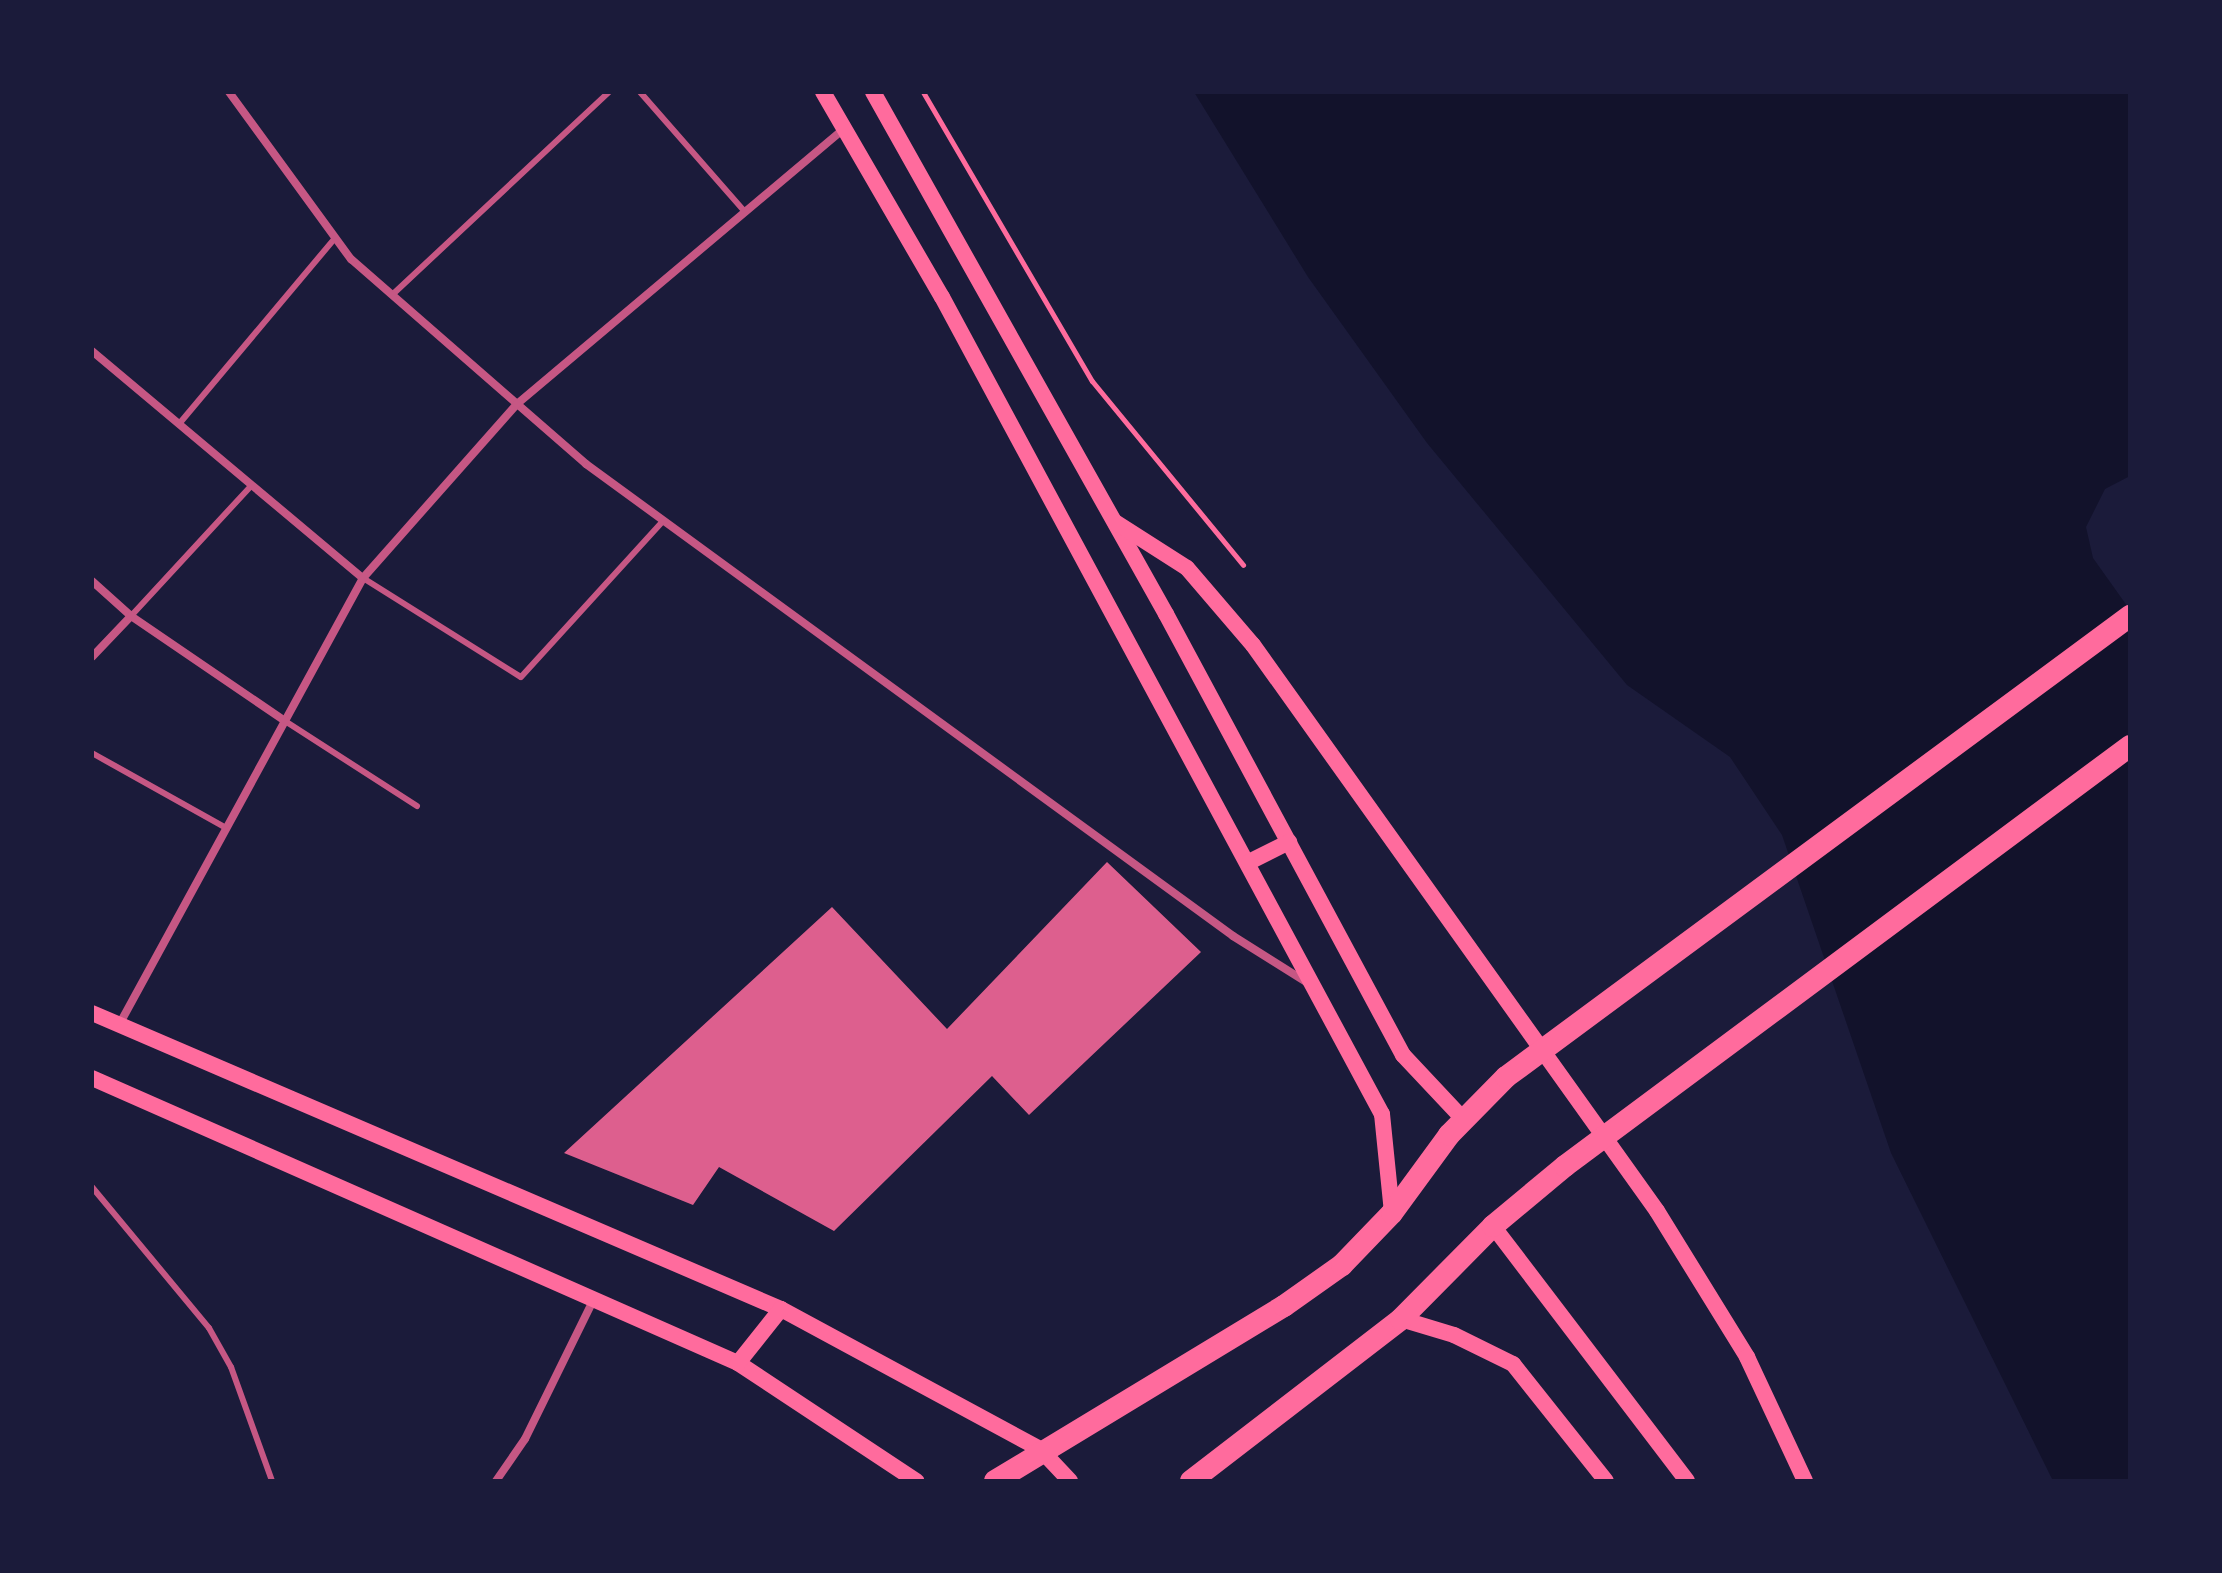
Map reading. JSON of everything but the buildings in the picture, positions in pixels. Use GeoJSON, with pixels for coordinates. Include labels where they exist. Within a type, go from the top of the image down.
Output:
{"type":"FeatureCollection","features":[{"type":"Feature","properties":{"kind":"highway"},"geometry":{"type":"LineString","coordinates":[[995,1481],[1040,1449],[1117,1408],[1330,1273],[1392,1213],[1464,1120],[1506,1077],[2130,616]]}},
{"type":"Feature","properties":{"kind":"highway"},"geometry":{"type":"LineString","coordinates":[[1191,1481],[1401,1319],[1493,1226],[1565,1166],[2130,746]]}},
{"type":"Feature","properties":{"kind":"main road"},"geometry":{"type":"LineString","coordinates":[[823,92],[942,297],[1382,1114],[1392,1213]]}},
{"type":"Feature","properties":{"kind":"main road"},"geometry":{"type":"LineString","coordinates":[[873,92],[1115,522],[1403,1055],[1464,1120]]}},
{"type":"Feature","properties":{"kind":"main road"},"geometry":{"type":"LineString","coordinates":[[1115,522],[1187,568],[1253,645],[1657,1211],[1747,1357],[1805,1481]]}},
{"type":"Feature","properties":{"kind":"main road"},"geometry":{"type":"LineString","coordinates":[[1249,862],[1289,842]]}},
{"type":"Feature","properties":{"kind":"main road"},"geometry":{"type":"LineString","coordinates":[[92,1013],[781,1309],[1040,1449],[1070,1481]]}},
{"type":"Feature","properties":{"kind":"main road"},"geometry":{"type":"LineString","coordinates":[[92,1078],[738,1363],[916,1481]]}},
{"type":"Feature","properties":{"kind":"main road"},"geometry":{"type":"LineString","coordinates":[[1493,1226],[1687,1481]]}},
{"type":"Feature","properties":{"kind":"main road"},"geometry":{"type":"LineString","coordinates":[[738,1363],[781,1309]]}},
{"type":"Feature","properties":{"kind":"main road"},"geometry":{"type":"LineString","coordinates":[[1401,1319],[1454,1335],[1513,1364],[1606,1481]]}},
{"type":"Feature","properties":{"kind":"street"},"geometry":{"type":"LineString","coordinates":[[229,92],[335,238],[392,295],[586,464],[1233,936],[1315,988]]}},
{"type":"Feature","properties":{"kind":"street"},"geometry":{"type":"LineString","coordinates":[[119,1025],[363,578],[517,404],[844,129]]}},
{"type":"Feature","properties":{"kind":"street"},"geometry":{"type":"LineString","coordinates":[[92,351],[363,578]]}},
{"type":"Feature","properties":{"kind":"street"},"geometry":{"type":"LineString","coordinates":[[92,581],[131,616],[285,721]]}},
{"type":"Feature","properties":{"kind":"street"},"geometry":{"type":"LineString","coordinates":[[92,657],[131,616]]}},
{"type":"Feature","properties":{"kind":"street"},"geometry":{"type":"LineString","coordinates":[[496,1481],[525,1439],[594,1298]]}},
{"type":"Feature","properties":{"kind":"lane"},"geometry":{"type":"LineString","coordinates":[[392,295],[609,92]]}},
{"type":"Feature","properties":{"kind":"lane"},"geometry":{"type":"LineString","coordinates":[[640,92],[745,212]]}},
{"type":"Feature","properties":{"kind":"lane"},"geometry":{"type":"LineString","coordinates":[[179,424],[335,238]]}},
{"type":"Feature","properties":{"kind":"lane"},"geometry":{"type":"LineString","coordinates":[[131,616],[252,485]]}},
{"type":"Feature","properties":{"kind":"lane"},"geometry":{"type":"LineString","coordinates":[[363,578],[521,677],[663,521]]}},
{"type":"Feature","properties":{"kind":"lane"},"geometry":{"type":"LineString","coordinates":[[285,721],[417,806]]}},
{"type":"Feature","properties":{"kind":"lane"},"geometry":{"type":"LineString","coordinates":[[92,753],[226,828]]}},
{"type":"Feature","properties":{"kind":"lane"},"geometry":{"type":"LineString","coordinates":[[92,1187],[209,1328],[231,1367],[272,1481]]}},
{"type":"Feature","properties":{"kind":"path"},"geometry":{"type":"LineString","coordinates":[[923,92],[1092,381],[1243,565]]}},
{"type":"Feature","properties":{"kind":"shaded area"},"geometry":{"type":"Polygon","coordinates":[[[1194,92],[2130,92],[2130,476],[2105,489],[2086,527],[2093,558],[2130,610],[2130,1481],[2053,1481],[1891,1153],[1782,835],[1730,757],[1627,685],[1427,443],[1308,277],[1194,92]]]}}]}
